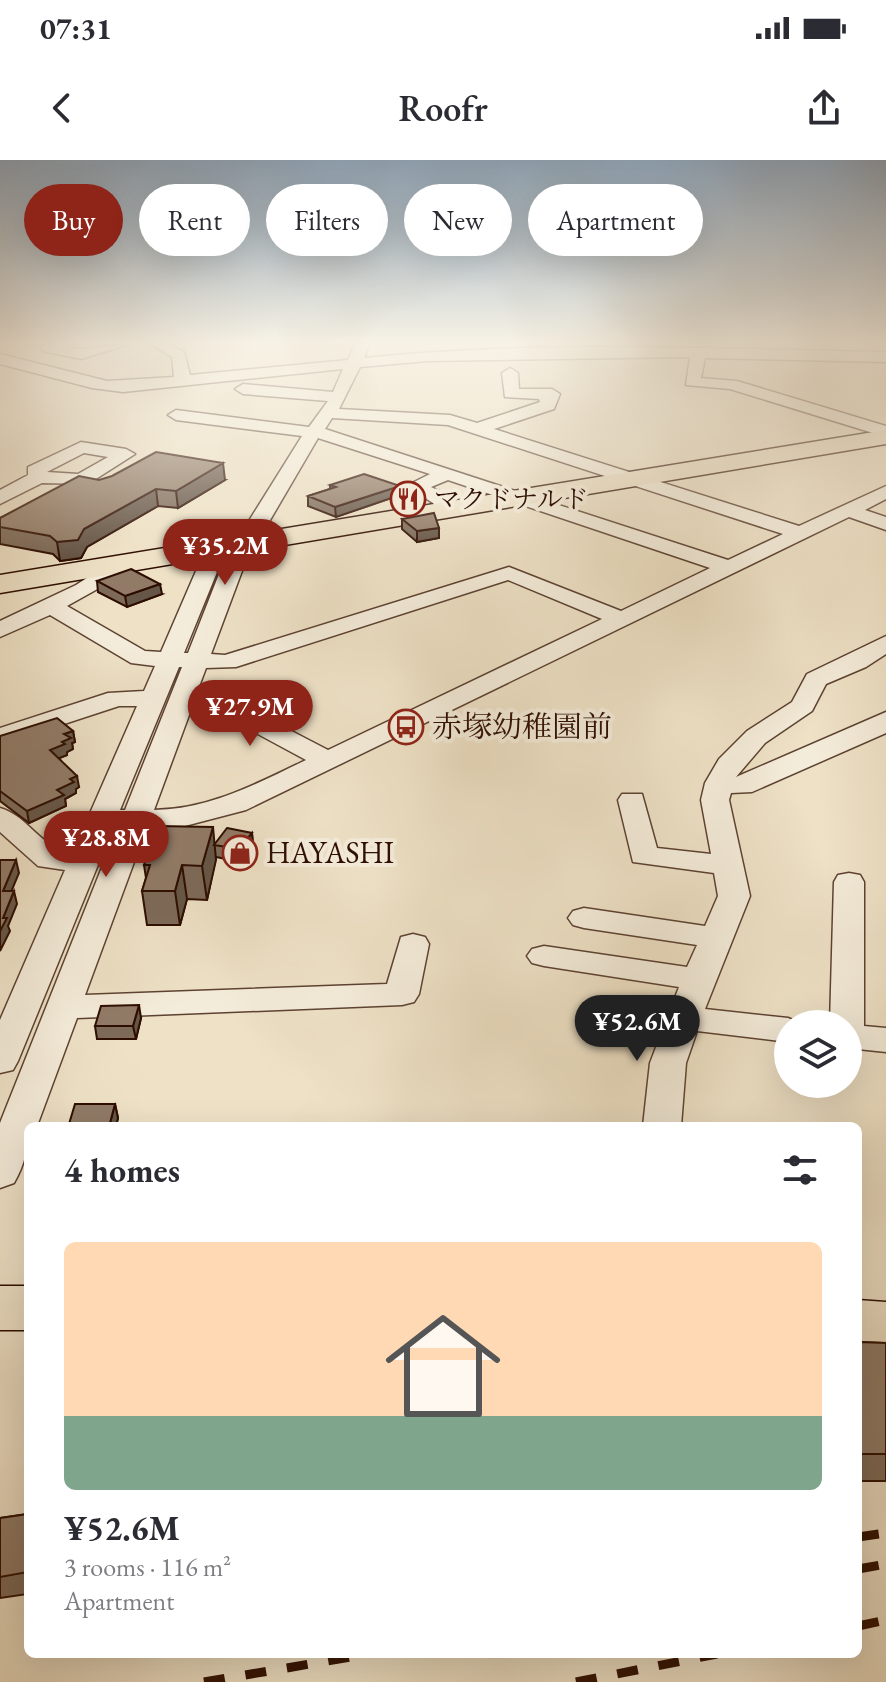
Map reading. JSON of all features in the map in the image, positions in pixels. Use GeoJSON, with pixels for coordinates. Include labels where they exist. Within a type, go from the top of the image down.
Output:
{"type":"FeatureCollection","features":[{"type":"Feature","properties":{"kind":"highway"},"geometry":{"type":"LineString","coordinates":[[0,584],[886,434]]}},
{"type":"Feature","properties":{"kind":"main road"},"geometry":{"type":"LineString","coordinates":[[0,1308],[24,1308]]}},
{"type":"Feature","properties":{"kind":"main road"},"geometry":{"type":"LineString","coordinates":[[862,1323],[886,1325]]}},
{"type":"Feature","properties":{"kind":"street"},"geometry":{"type":"LineString","coordinates":[[176,415],[384,450],[728,567]]}},
{"type":"Feature","properties":{"kind":"street"},"geometry":{"type":"LineString","coordinates":[[0,1173],[63,1007],[153,699],[207,571],[264,517],[329,415]]}},
{"type":"Feature","properties":{"kind":"street"},"geometry":{"type":"LineString","coordinates":[[365,415],[450,420],[801,533]]}},
{"type":"Feature","properties":{"kind":"street"},"geometry":{"type":"LineString","coordinates":[[476,429],[518,415]]}},
{"type":"Feature","properties":{"kind":"street"},"geometry":{"type":"LineString","coordinates":[[827,415],[886,434]]}},
{"type":"Feature","properties":{"kind":"street"},"geometry":{"type":"LineString","coordinates":[[448,473],[415,486],[440,499],[448,510]]}},
{"type":"Feature","properties":{"kind":"street"},"geometry":{"type":"LineString","coordinates":[[0,498],[39,477]]}},
{"type":"Feature","properties":{"kind":"street"},"geometry":{"type":"LineString","coordinates":[[119,819],[181,818],[215,812],[886,492]]}},
{"type":"Feature","properties":{"kind":"street"},"geometry":{"type":"LineString","coordinates":[[848,510],[886,524]]}},
{"type":"Feature","properties":{"kind":"street"},"geometry":{"type":"LineString","coordinates":[[0,1061],[83,862],[119,819],[183,699],[198,662],[234,546]]}},
{"type":"Feature","properties":{"kind":"street"},"geometry":{"type":"LineString","coordinates":[[0,630],[52,607],[111,572],[107,566]]}},
{"type":"Feature","properties":{"kind":"street"},"geometry":{"type":"LineString","coordinates":[[52,607],[140,658],[198,662],[227,662],[509,573],[619,618]]}},
{"type":"Feature","properties":{"kind":"street"},"geometry":{"type":"LineString","coordinates":[[662,1122],[668,1063],[734,896],[715,800],[719,783],[729,765],[756,737],[803,706],[816,679],[857,662],[886,643]]}},
{"type":"Feature","properties":{"kind":"street"},"geometry":{"type":"LineString","coordinates":[[0,737],[117,698],[153,699]]}},
{"type":"Feature","properties":{"kind":"street"},"geometry":{"type":"LineString","coordinates":[[183,699],[213,700],[327,760]]}},
{"type":"Feature","properties":{"kind":"street"},"geometry":{"type":"LineString","coordinates":[[719,783],[742,786],[879,726],[886,720]]}},
{"type":"Feature","properties":{"kind":"street"},"geometry":{"type":"LineString","coordinates":[[632,800],[644,856],[728,865]]}},
{"type":"Feature","properties":{"kind":"street"},"geometry":{"type":"LineString","coordinates":[[0,817],[49,860],[83,862]]}},
{"type":"Feature","properties":{"kind":"street"},"geometry":{"type":"LineString","coordinates":[[848,1010],[849,882]]}},
{"type":"Feature","properties":{"kind":"street"},"geometry":{"type":"LineString","coordinates":[[584,918],[716,938]]}},
{"type":"Feature","properties":{"kind":"street"},"geometry":{"type":"LineString","coordinates":[[63,1007],[402,994],[413,944]]}},
{"type":"Feature","properties":{"kind":"street"},"geometry":{"type":"LineString","coordinates":[[544,956],[699,979]]}},
{"type":"Feature","properties":{"kind":"street"},"geometry":{"type":"LineString","coordinates":[[686,1018],[774,1028]]}},
{"type":"Feature","properties":{"kind":"street"},"geometry":{"type":"LineString","coordinates":[[862,1037],[886,1040]]}},
{"type":"Feature","properties":{"kind":"building"},"geometry":{"type":"Polygon","coordinates":[[[156,452],[223,463],[176,491],[156,489],[84,529],[78,540],[57,542],[50,536],[0,527],[0,518],[79,476],[99,480],[112,476],[156,452]]]}},
{"type":"Feature","properties":{"kind":"building"},"geometry":{"type":"Polygon","coordinates":[[[364,474],[400,486],[335,507],[308,496],[336,487],[330,485],[364,474]]]}},
{"type":"Feature","properties":{"kind":"building"},"geometry":{"type":"Polygon","coordinates":[[[434,513],[439,528],[417,531],[402,519],[434,513]]]}},
{"type":"Feature","properties":{"kind":"building"},"geometry":{"type":"Polygon","coordinates":[[[131,569],[160,584],[125,596],[97,581],[131,569]]]}},
{"type":"Feature","properties":{"kind":"building"},"geometry":{"type":"Polygon","coordinates":[[[57,718],[73,731],[64,734],[71,738],[62,742],[65,744],[50,750],[77,776],[70,779],[74,782],[57,790],[64,795],[27,811],[0,791],[0,736],[57,718]]]}},
{"type":"Feature","properties":{"kind":"building"},"geometry":{"type":"Polygon","coordinates":[[[157,826],[213,827],[202,866],[182,865],[175,891],[142,891],[150,865],[144,865],[157,826]]]}},
{"type":"Feature","properties":{"kind":"building"},"geometry":{"type":"Polygon","coordinates":[[[227,828],[252,833],[239,849],[214,845],[227,828]]]}},
{"type":"Feature","properties":{"kind":"building"},"geometry":{"type":"Polygon","coordinates":[[[0,860],[16,860],[3,891],[14,891],[0,931],[0,860]]]}},
{"type":"Feature","properties":{"kind":"building"},"geometry":{"type":"Polygon","coordinates":[[[139,1005],[133,1026],[95,1026],[101,1006],[139,1005]]]}},
{"type":"Feature","properties":{"kind":"building"},"geometry":{"type":"Polygon","coordinates":[[[75,1104],[115,1104],[110,1122],[70,1122],[75,1104]]]}},
{"type":"Feature","properties":{"kind":"building"},"geometry":{"type":"Polygon","coordinates":[[[862,1342],[886,1343],[886,1454],[862,1454],[862,1342]]]}},
{"type":"Feature","properties":{"kind":"building"},"geometry":{"type":"Polygon","coordinates":[[[24,1515],[24,1573],[0,1577],[0,1518],[24,1515]]]}},
{"type":"Feature","properties":{"kind":"railway"},"geometry":{"type":"LineString","coordinates":[[862,1536],[886,1533]]}},
{"type":"Feature","properties":{"kind":"railway"},"geometry":{"type":"LineString","coordinates":[[862,1568],[886,1564]]}},
{"type":"Feature","properties":{"kind":"railway"},"geometry":{"type":"LineString","coordinates":[[862,1625],[886,1620]]}},
{"type":"Feature","properties":{"kind":"railway"},"geometry":{"type":"LineString","coordinates":[[204,1682],[345,1658]]}},
{"type":"Feature","properties":{"kind":"railway"},"geometry":{"type":"LineString","coordinates":[[576,1682],[697,1658]]}},
{"type":"Feature","properties":{"kind":"place","name":"マクドナルド"},"geometry":{"type":"Point","coordinates":[408,499]}},
{"type":"Feature","properties":{"kind":"place","name":"赤塚幼稚園前"},"geometry":{"type":"Point","coordinates":[406,727]}},
{"type":"Feature","properties":{"kind":"place","name":"HAYASHI"},"geometry":{"type":"Point","coordinates":[240,853]}}]}
